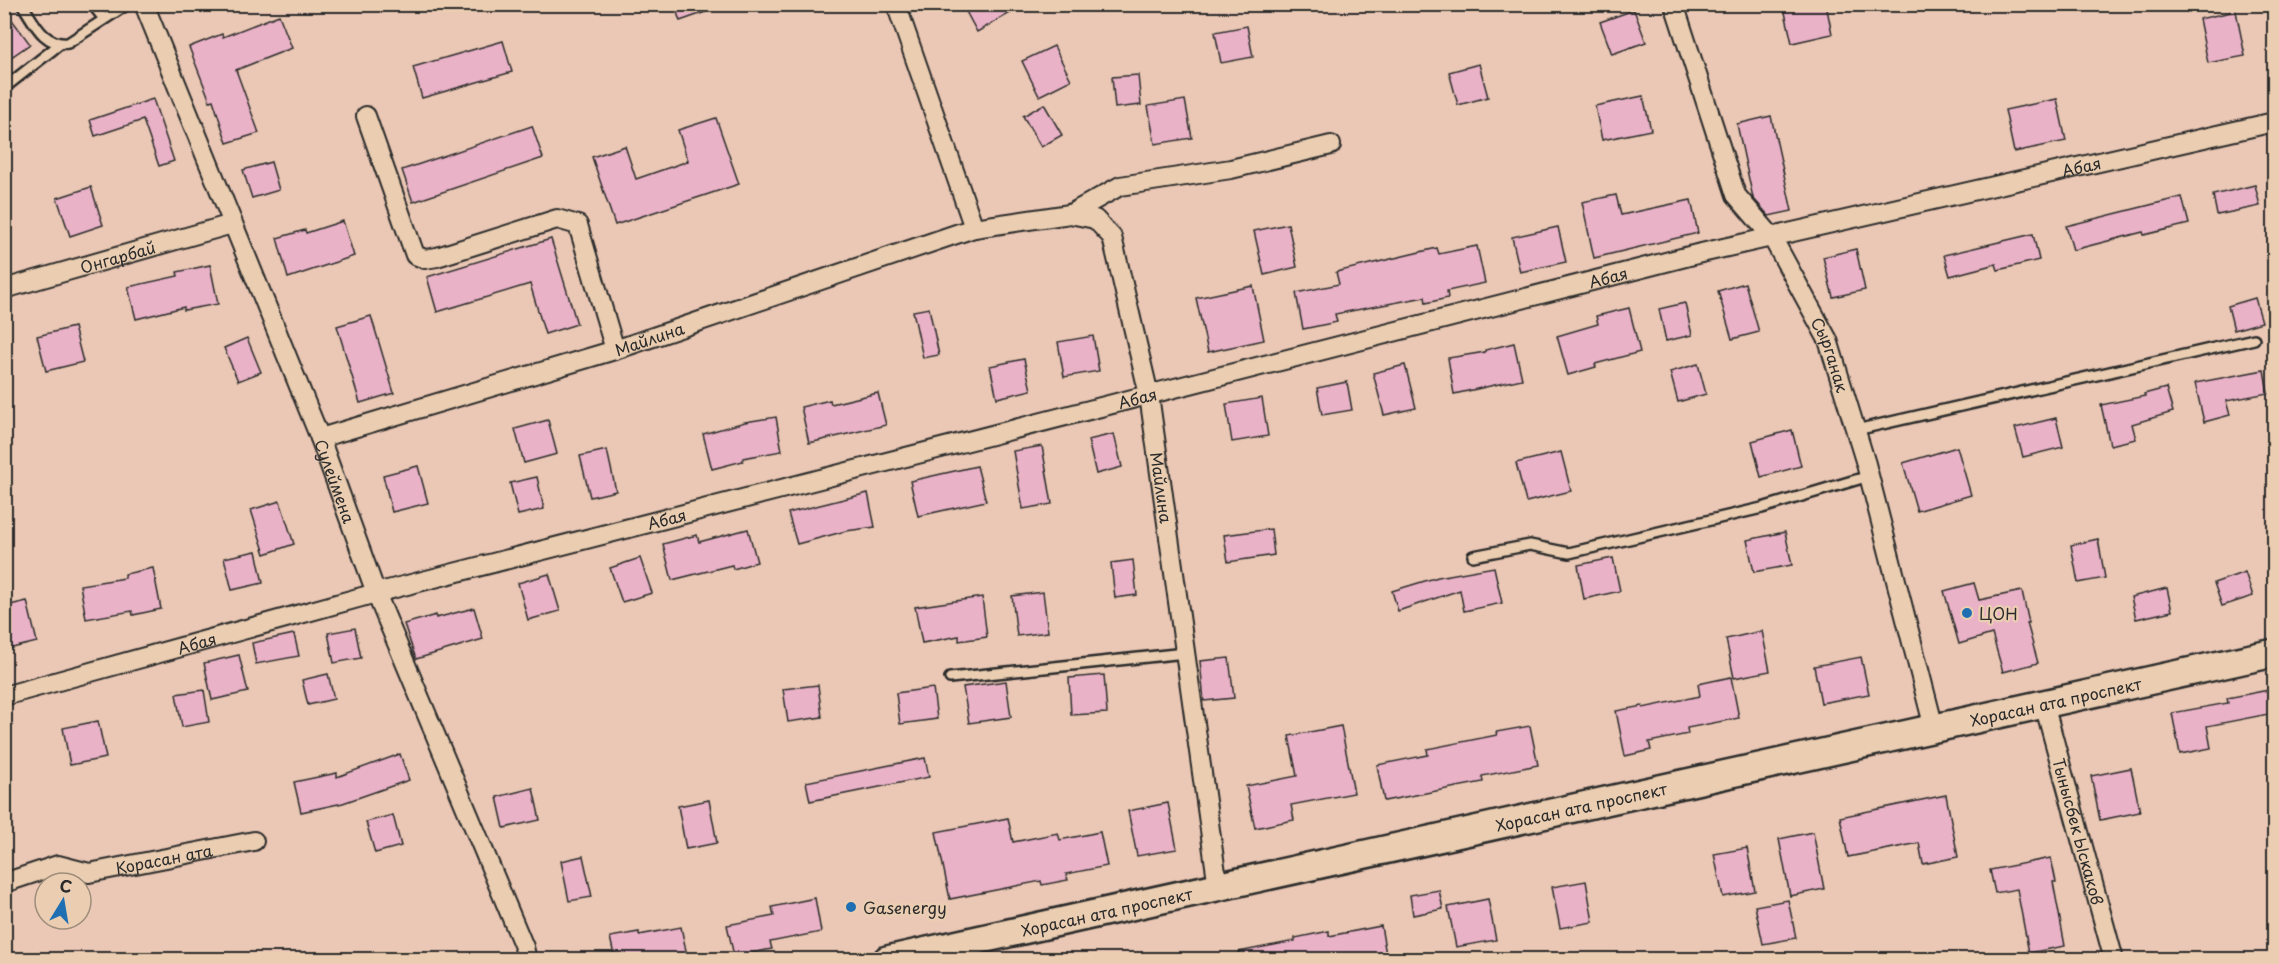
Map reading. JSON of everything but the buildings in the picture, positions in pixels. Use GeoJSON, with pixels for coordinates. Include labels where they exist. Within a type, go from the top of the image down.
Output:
{"type":"FeatureCollection","features":[{"type":"Feature","properties":{"kind":"main road","name":"Хорасан ата проспект"},"geometry":{"type":"LineString","coordinates":[[887,960],[2274,653]]}},
{"type":"Feature","properties":{"kind":"street","name":"Сулеймена"},"geometry":{"type":"LineString","coordinates":[[144,4],[320,438],[376,593],[520,936],[527,960]]}},
{"type":"Feature","properties":{"kind":"street","name":"Сырганак"},"geometry":{"type":"LineString","coordinates":[[1674,4],[1736,195],[1772,237],[1828,340],[1869,476],[1934,728]]}},
{"type":"Feature","properties":{"kind":"street"},"geometry":{"type":"LineString","coordinates":[[898,6],[974,228]]}},
{"type":"Feature","properties":{"kind":"street"},"geometry":{"type":"LineString","coordinates":[[366,116],[415,255],[425,259],[437,257],[557,219],[578,225],[615,350]]}},
{"type":"Feature","properties":{"kind":"street","name":"Абая"},"geometry":{"type":"LineString","coordinates":[[4,696],[376,593],[1685,256],[2274,122]]}},
{"type":"Feature","properties":{"kind":"street"},"geometry":{"type":"LineString","coordinates":[[1070,214],[1120,186],[1231,169],[1331,145]]}},
{"type":"Feature","properties":{"kind":"street","name":"Майлина"},"geometry":{"type":"LineString","coordinates":[[320,438],[615,350],[974,228],[1070,214],[1095,219],[1112,237],[1149,395],[1218,886]]}},
{"type":"Feature","properties":{"kind":"street","name":"Онгарбай"},"geometry":{"type":"LineString","coordinates":[[4,289],[232,224]]}},
{"type":"Feature","properties":{"kind":"street","name":"Тынысбек Ыскаков"},"geometry":{"type":"LineString","coordinates":[[2044,704],[2114,960]]}},
{"type":"Feature","properties":{"kind":"street","name":"Корасан ата"},"geometry":{"type":"LineString","coordinates":[[4,883],[58,866],[89,873],[254,841]]}},
{"type":"Feature","properties":{"kind":"lane"},"geometry":{"type":"LineString","coordinates":[[22,4],[41,33],[51,42],[60,44],[68,43],[128,4]]}},
{"type":"Feature","properties":{"kind":"lane"},"geometry":{"type":"LineString","coordinates":[[92,4],[104,19]]}},
{"type":"Feature","properties":{"kind":"lane"},"geometry":{"type":"LineString","coordinates":[[4,88],[60,44]]}},
{"type":"Feature","properties":{"kind":"lane"},"geometry":{"type":"LineString","coordinates":[[1856,430],[2254,339]]}},
{"type":"Feature","properties":{"kind":"lane"},"geometry":{"type":"LineString","coordinates":[[1473,556],[1530,545],[1569,553],[1762,508],[1869,476]]}},
{"type":"Feature","properties":{"kind":"lane"},"geometry":{"type":"LineString","coordinates":[[950,678],[1185,653]]}},
{"type":"Feature","properties":{"kind":"place","name":"ЦОН"},"geometry":{"type":"Point","coordinates":[1967,613]}},
{"type":"Feature","properties":{"kind":"place","name":"Gasenergy"},"geometry":{"type":"Point","coordinates":[851,907]}}]}
